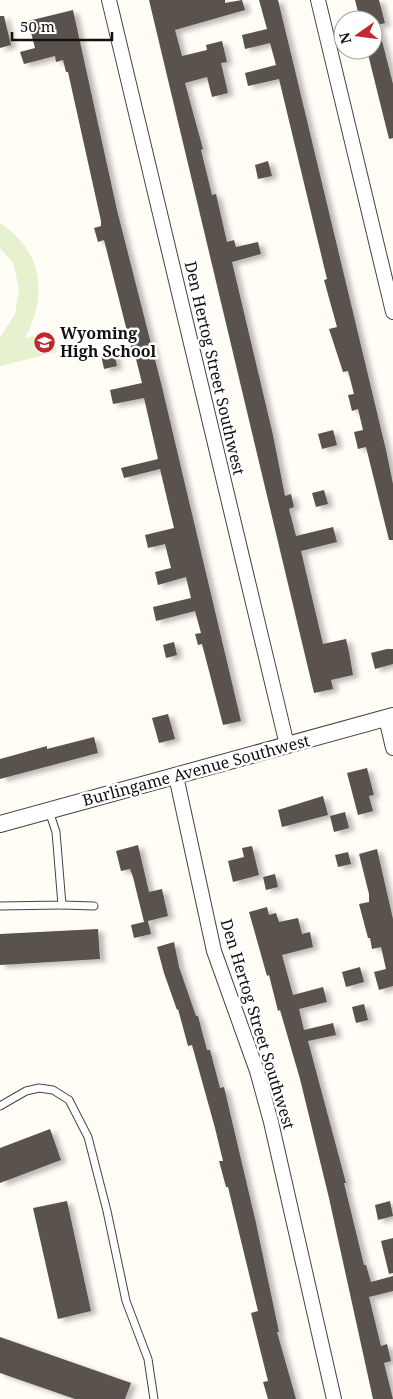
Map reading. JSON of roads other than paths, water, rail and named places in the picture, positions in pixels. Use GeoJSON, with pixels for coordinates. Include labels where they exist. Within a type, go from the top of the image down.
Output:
{"type":"FeatureCollection","features":[{"type":"Feature","properties":{"kind":"street","name":"Den Hertog Street Southwest"},"geometry":{"type":"LineString","coordinates":[[109,0],[287,745]]}},
{"type":"Feature","properties":{"kind":"street"},"geometry":{"type":"LineString","coordinates":[[318,0],[393,312]]}},
{"type":"Feature","properties":{"kind":"street","name":"Burlingame Avenue Southwest"},"geometry":{"type":"LineString","coordinates":[[0,824],[390,717]]}},
{"type":"Feature","properties":{"kind":"street"},"geometry":{"type":"LineString","coordinates":[[390,717],[393,748]]}},
{"type":"Feature","properties":{"kind":"street","name":"Den Hertog Street Southwest"},"geometry":{"type":"LineString","coordinates":[[176,776],[214,951],[257,1072],[271,1122],[334,1399]]}},
{"type":"Feature","properties":{"kind":"lane"},"geometry":{"type":"LineString","coordinates":[[49,811],[56,832],[62,905]]}},
{"type":"Feature","properties":{"kind":"lane"},"geometry":{"type":"LineString","coordinates":[[0,906],[94,906]]}},
{"type":"Feature","properties":{"kind":"lane"},"geometry":{"type":"LineString","coordinates":[[0,1106],[26,1091],[39,1088],[53,1090],[69,1100],[88,1137],[107,1211],[126,1301],[148,1359],[154,1399]]}},
{"type":"Feature","properties":{"kind":"place","name":"Wyoming High School"},"geometry":{"type":"Point","coordinates":[44,342]}}]}
